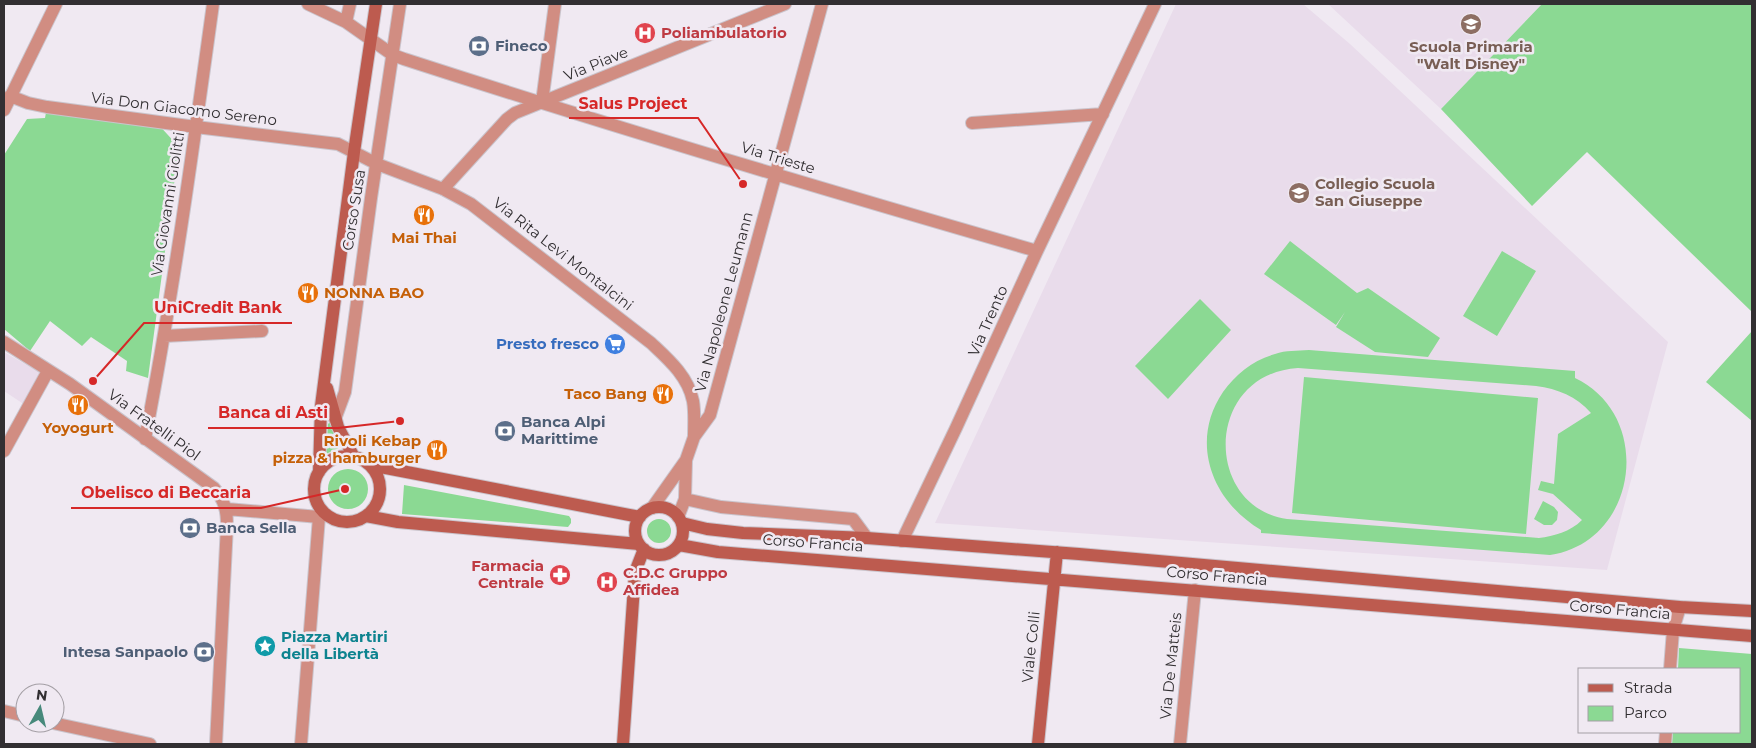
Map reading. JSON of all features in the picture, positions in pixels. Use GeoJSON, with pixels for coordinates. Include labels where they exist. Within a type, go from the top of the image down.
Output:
{"type":"FeatureCollection","features":[{"type":"Feature","properties":{"kind":"main road","name":"Corso Susa"},"geometry":{"type":"LineString","coordinates":[[319,472],[325,380],[354,152],[376,4]]}},
{"type":"Feature","properties":{"kind":"main road","name":"Corso Susa"},"geometry":{"type":"LineString","coordinates":[[325,380],[335,420],[354,457]]}},
{"type":"Feature","properties":{"kind":"main road"},"geometry":{"type":"LineString","coordinates":[[370,465],[378,477],[380,493],[374,508],[366,516],[352,522],[342,522],[321,515],[314,493],[319,472],[332,460],[343,456],[354,457],[370,465],[640,517]]}},
{"type":"Feature","properties":{"kind":"main road"},"geometry":{"type":"LineString","coordinates":[[652,508],[668,509],[680,520],[683,534],[679,545],[662,555],[650,553],[642,547],[635,530],[640,517],[652,508]]}},
{"type":"Feature","properties":{"kind":"main road"},"geometry":{"type":"LineString","coordinates":[[366,516],[398,522],[642,547]]}},
{"type":"Feature","properties":{"kind":"main road","name":"Corso Francia"},"geometry":{"type":"LineString","coordinates":[[680,520],[707,529],[743,533],[867,538],[1057,552],[1680,607],[1752,611]]}},
{"type":"Feature","properties":{"kind":"main road","name":"Corso Francia"},"geometry":{"type":"LineString","coordinates":[[679,545],[718,552],[1752,636]]}},
{"type":"Feature","properties":{"kind":"main road"},"geometry":{"type":"LineString","coordinates":[[623,744],[636,572],[642,547]]}},
{"type":"Feature","properties":{"kind":"main road","name":"Viale Colli"},"geometry":{"type":"LineString","coordinates":[[1038,744],[1057,552]]}},
{"type":"Feature","properties":{"kind":"street"},"geometry":{"type":"LineString","coordinates":[[4,110],[56,4]]}},
{"type":"Feature","properties":{"kind":"street","name":"Via Giovanni Giolitti"},"geometry":{"type":"LineString","coordinates":[[145,439],[164,336],[213,4]]}},
{"type":"Feature","properties":{"kind":"street","name":"Via Trieste"},"geometry":{"type":"LineString","coordinates":[[308,4],[346,22],[393,55],[775,174],[1037,251]]}},
{"type":"Feature","properties":{"kind":"street"},"geometry":{"type":"LineString","coordinates":[[346,22],[350,4]]}},
{"type":"Feature","properties":{"kind":"street","name":"Corso Susa"},"geometry":{"type":"LineString","coordinates":[[335,420],[345,392],[370,202],[400,4]]}},
{"type":"Feature","properties":{"kind":"street"},"geometry":{"type":"LineString","coordinates":[[542,102],[555,4]]}},
{"type":"Feature","properties":{"kind":"street","name":"Via Piave"},"geometry":{"type":"LineString","coordinates":[[443,189],[507,119],[515,113],[785,4]]}},
{"type":"Feature","properties":{"kind":"street","name":"Via Napoleone Leumann"},"geometry":{"type":"LineString","coordinates":[[652,508],[686,460],[694,437],[710,415],[822,4]]}},
{"type":"Feature","properties":{"kind":"street","name":"Via Trento"},"geometry":{"type":"LineString","coordinates":[[902,541],[1037,251],[1156,4]]}},
{"type":"Feature","properties":{"kind":"street","name":"Via Don Giacomo Sereno"},"geometry":{"type":"LineString","coordinates":[[10,96],[28,103],[47,107],[196,128],[338,144],[354,152]]}},
{"type":"Feature","properties":{"kind":"street"},"geometry":{"type":"LineString","coordinates":[[972,123],[1103,114]]}},
{"type":"Feature","properties":{"kind":"street","name":"Via Rita Levi Montalcini"},"geometry":{"type":"LineString","coordinates":[[354,152],[377,164],[443,189],[479,210],[651,343],[673,364],[686,381],[693,400],[694,437]]}},
{"type":"Feature","properties":{"kind":"street"},"geometry":{"type":"LineString","coordinates":[[164,336],[262,331]]}},
{"type":"Feature","properties":{"kind":"street","name":"Via Fratelli Piol"},"geometry":{"type":"LineString","coordinates":[[4,342],[70,384],[214,488],[222,498],[227,509]]}},
{"type":"Feature","properties":{"kind":"street"},"geometry":{"type":"LineString","coordinates":[[4,451],[48,371]]}},
{"type":"Feature","properties":{"kind":"street","name":"Via Napoleone Leumann"},"geometry":{"type":"LineString","coordinates":[[680,520],[685,499],[686,460]]}},
{"type":"Feature","properties":{"kind":"street","name":"Corso Francia"},"geometry":{"type":"LineString","coordinates":[[685,499],[721,507],[853,519],[867,538]]}},
{"type":"Feature","properties":{"kind":"street"},"geometry":{"type":"LineString","coordinates":[[216,744],[227,509],[321,515],[301,744]]}},
{"type":"Feature","properties":{"kind":"street","name":"Via De Matteis"},"geometry":{"type":"LineString","coordinates":[[1180,744],[1195,590]]}},
{"type":"Feature","properties":{"kind":"street"},"geometry":{"type":"LineString","coordinates":[[1670,668],[1673,630],[1680,607]]}},
{"type":"Feature","properties":{"kind":"street"},"geometry":{"type":"LineString","coordinates":[[65,726],[150,744]]}},
{"type":"Feature","properties":{"kind":"shaded area","name":"Collegio Scuola San Giuseppe"},"geometry":{"type":"Polygon","coordinates":[[[1176,4],[1303,4],[1350,44],[1668,342],[1607,570],[935,523],[1176,4]]]}},
{"type":"Feature","properties":{"kind":"shaded area"},"geometry":{"type":"Polygon","coordinates":[[[1328,4],[1542,4],[1441,109],[1328,4]]]}},
{"type":"Feature","properties":{"kind":"shaded area"},"geometry":{"type":"Polygon","coordinates":[[[4,352],[46,376],[28,407],[4,391],[4,352]]]}},
{"type":"Feature","properties":{"kind":"green space"},"geometry":{"type":"Polygon","coordinates":[[[1542,4],[1752,4],[1752,312],[1587,152],[1532,206],[1441,109],[1542,4]]]}},
{"type":"Feature","properties":{"kind":"green space"},"geometry":{"type":"Polygon","coordinates":[[[47,107],[156,122],[179,147],[148,378],[126,371],[127,361],[91,337],[82,346],[50,321],[30,351],[4,329],[4,155],[27,119],[45,118],[47,107]]]}},
{"type":"Feature","properties":{"kind":"green space"},"geometry":{"type":"Polygon","coordinates":[[[1290,241],[1357,293],[1368,288],[1440,338],[1428,357],[1375,352],[1336,327],[1345,312],[1336,325],[1264,274],[1290,241]]]}},
{"type":"Feature","properties":{"kind":"green space"},"geometry":{"type":"Polygon","coordinates":[[[1502,251],[1536,271],[1497,336],[1463,316],[1502,251]]]}},
{"type":"Feature","properties":{"kind":"green space"},"geometry":{"type":"Polygon","coordinates":[[[1200,299],[1231,330],[1168,399],[1135,366],[1200,299]]]}},
{"type":"Feature","properties":{"kind":"green space"},"geometry":{"type":"Polygon","coordinates":[[[1752,331],[1752,421],[1706,382],[1752,331]]]}},
{"type":"Feature","properties":{"kind":"green space"},"geometry":{"type":"Polygon","coordinates":[[[1309,350],[1575,371],[1575,378],[1601,396],[1617,420],[1625,447],[1626,476],[1618,503],[1602,527],[1580,545],[1550,555],[1261,533],[1261,530],[1244,518],[1218,487],[1211,469],[1207,450],[1208,431],[1213,411],[1223,392],[1239,374],[1252,364],[1283,352],[1309,350]],[[1298,368],[1267,376],[1245,392],[1231,415],[1226,441],[1229,468],[1240,491],[1260,509],[1287,519],[1539,538],[1556,535],[1572,528],[1582,520],[1553,494],[1538,490],[1541,481],[1554,484],[1558,434],[1591,413],[1566,394],[1536,386],[1298,368]]]}},
{"type":"Feature","properties":{"kind":"green space"},"geometry":{"type":"Polygon","coordinates":[[[1304,377],[1538,398],[1526,534],[1292,513],[1304,377]]]}},
{"type":"Feature","properties":{"kind":"green space"},"geometry":{"type":"Polygon","coordinates":[[[330,422],[333,431],[343,446],[326,454],[328,424],[330,422]]]}},
{"type":"Feature","properties":{"kind":"green space"},"geometry":{"type":"Polygon","coordinates":[[[352,469],[359,472],[365,478],[368,489],[367,497],[359,506],[352,509],[344,509],[337,506],[329,497],[328,485],[331,478],[340,470],[352,469]]]}},
{"type":"Feature","properties":{"kind":"green space"},"geometry":{"type":"Polygon","coordinates":[[[404,485],[569,516],[571,523],[568,527],[402,514],[404,485]]]}},
{"type":"Feature","properties":{"kind":"green space"},"geometry":{"type":"Polygon","coordinates":[[[1543,501],[1554,507],[1558,512],[1557,520],[1552,525],[1544,525],[1534,519],[1543,501]]]}},
{"type":"Feature","properties":{"kind":"green space"},"geometry":{"type":"Polygon","coordinates":[[[659,519],[668,522],[671,531],[668,540],[659,543],[650,540],[647,531],[650,522],[659,519]]]}},
{"type":"Feature","properties":{"kind":"green space"},"geometry":{"type":"Polygon","coordinates":[[[1679,648],[1752,654],[1752,744],[1672,744],[1673,733],[1741,733],[1741,668],[1678,668],[1679,648]]]}},
{"type":"Feature","properties":{"kind":"place","name":"Scuola Primaria \"Walt Disney\""},"geometry":{"type":"Point","coordinates":[1471,24]}},
{"type":"Feature","properties":{"kind":"place","name":"Poliambulatorio"},"geometry":{"type":"Point","coordinates":[645,33]}},
{"type":"Feature","properties":{"kind":"place","name":"Fineco"},"geometry":{"type":"Point","coordinates":[479,46]}},
{"type":"Feature","properties":{"kind":"place","name":"Salus Project"},"geometry":{"type":"Point","coordinates":[743,184]}},
{"type":"Feature","properties":{"kind":"place","name":"Collegio Scuola San Giuseppe"},"geometry":{"type":"Point","coordinates":[1299,193]}},
{"type":"Feature","properties":{"kind":"place","name":"Mai Thai"},"geometry":{"type":"Point","coordinates":[424,215]}},
{"type":"Feature","properties":{"kind":"place","name":"NONNA BAO"},"geometry":{"type":"Point","coordinates":[308,293]}},
{"type":"Feature","properties":{"kind":"place","name":"Presto fresco"},"geometry":{"type":"Point","coordinates":[615,344]}},
{"type":"Feature","properties":{"kind":"place","name":"UniCredit Bank"},"geometry":{"type":"Point","coordinates":[93,381]}},
{"type":"Feature","properties":{"kind":"place","name":"Taco Bang"},"geometry":{"type":"Point","coordinates":[663,394]}},
{"type":"Feature","properties":{"kind":"place","name":"Yoyogurt"},"geometry":{"type":"Point","coordinates":[78,405]}},
{"type":"Feature","properties":{"kind":"place","name":"Banca di Asti"},"geometry":{"type":"Point","coordinates":[400,421]}},
{"type":"Feature","properties":{"kind":"place","name":"Banca Alpi Marittime"},"geometry":{"type":"Point","coordinates":[505,431]}},
{"type":"Feature","properties":{"kind":"place","name":"Rivoli Kebap pizza & hamburger"},"geometry":{"type":"Point","coordinates":[437,450]}},
{"type":"Feature","properties":{"kind":"place","name":"Obelisco di Beccaria"},"geometry":{"type":"Point","coordinates":[345,489]}},
{"type":"Feature","properties":{"kind":"place","name":"Banca Sella"},"geometry":{"type":"Point","coordinates":[190,528]}},
{"type":"Feature","properties":{"kind":"place","name":"Farmacia Centrale"},"geometry":{"type":"Point","coordinates":[560,575]}},
{"type":"Feature","properties":{"kind":"place","name":"C.D.C Gruppo Affidea"},"geometry":{"type":"Point","coordinates":[607,582]}},
{"type":"Feature","properties":{"kind":"place","name":"Piazza Martiri della Libertà"},"geometry":{"type":"Point","coordinates":[265,646]}},
{"type":"Feature","properties":{"kind":"place","name":"Intesa Sanpaolo"},"geometry":{"type":"Point","coordinates":[204,652]}}]}
